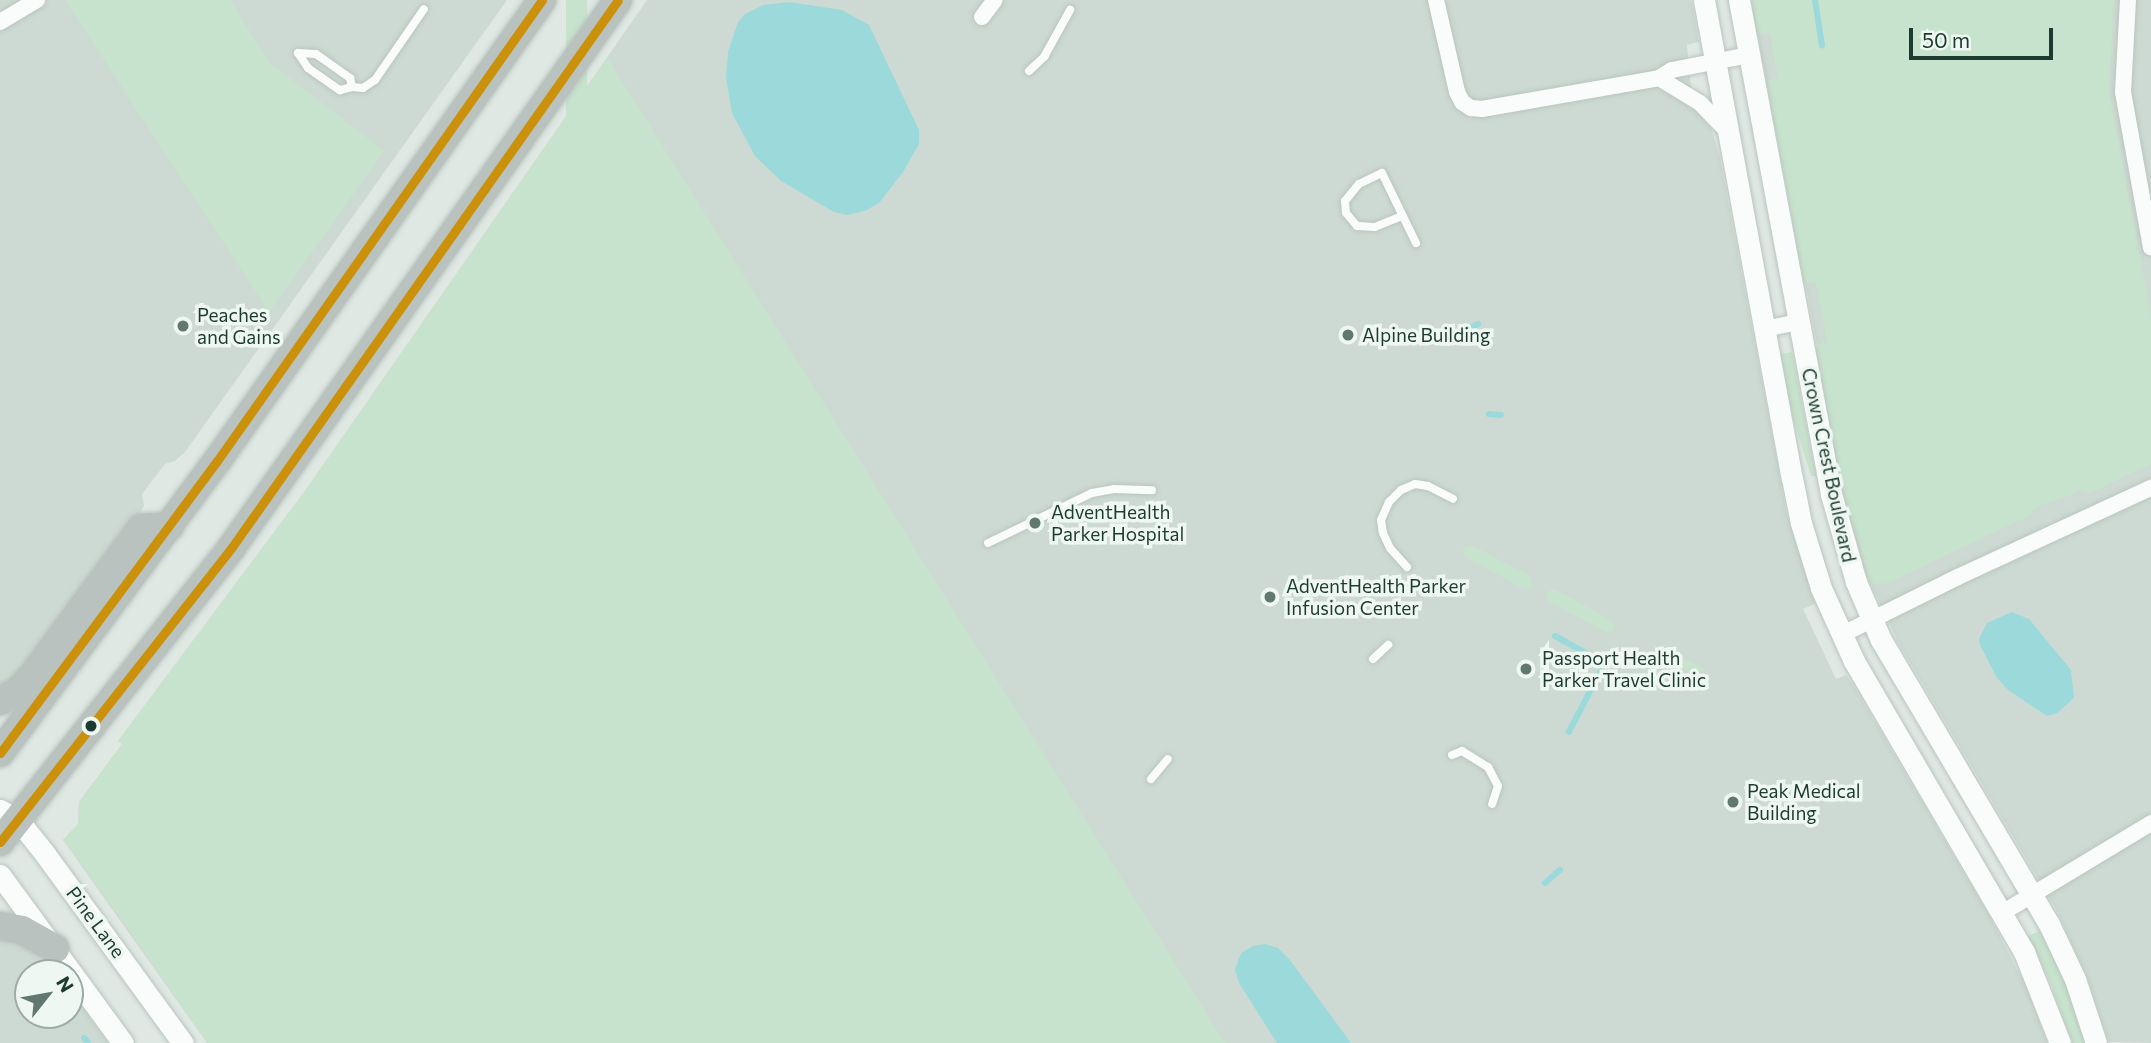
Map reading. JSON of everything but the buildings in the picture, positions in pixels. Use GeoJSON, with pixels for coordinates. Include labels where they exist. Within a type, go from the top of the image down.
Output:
{"type":"FeatureCollection","features":[{"type":"Feature","properties":{"kind":"highway"},"geometry":{"type":"LineString","coordinates":[[0,753],[170,526],[542,0]]}},
{"type":"Feature","properties":{"kind":"highway"},"geometry":{"type":"LineString","coordinates":[[0,842],[9,815],[232,547],[618,0]]}},
{"type":"Feature","properties":{"kind":"highway"},"geometry":{"type":"LineString","coordinates":[[0,701],[18,691],[32,676],[141,528],[170,526]]}},
{"type":"Feature","properties":{"kind":"highway"},"geometry":{"type":"LineString","coordinates":[[0,926],[22,930],[55,948]]}},
{"type":"Feature","properties":{"kind":"main road","name":"Crown Crest Boulevard"},"geometry":{"type":"LineString","coordinates":[[1704,0],[1801,523],[1821,587],[1841,635],[2034,973],[2060,1043]]}},
{"type":"Feature","properties":{"kind":"main road","name":"Crown Crest Boulevard"},"geometry":{"type":"LineString","coordinates":[[1739,0],[1836,517],[1856,582],[1871,620],[2032,894],[2069,966],[2096,1043]]}},
{"type":"Feature","properties":{"kind":"main road","name":"Pine Lane"},"geometry":{"type":"LineString","coordinates":[[9,815],[183,1043]]}},
{"type":"Feature","properties":{"kind":"main road"},"geometry":{"type":"LineString","coordinates":[[0,875],[123,1043]]}},
{"type":"Feature","properties":{"kind":"street"},"geometry":{"type":"LineString","coordinates":[[982,18],[995,0]]}},
{"type":"Feature","properties":{"kind":"street"},"geometry":{"type":"LineString","coordinates":[[1436,0],[1457,92],[1462,102],[1471,108],[1482,109],[1659,78],[1672,70],[1749,55]]}},
{"type":"Feature","properties":{"kind":"street"},"geometry":{"type":"LineString","coordinates":[[2128,0],[2123,92],[2151,247]]}},
{"type":"Feature","properties":{"kind":"street"},"geometry":{"type":"LineString","coordinates":[[0,22],[33,1]]}},
{"type":"Feature","properties":{"kind":"street"},"geometry":{"type":"LineString","coordinates":[[1659,78],[1700,103],[1728,132]]}},
{"type":"Feature","properties":{"kind":"street"},"geometry":{"type":"LineString","coordinates":[[1765,329],[1799,322]]}},
{"type":"Feature","properties":{"kind":"street"},"geometry":{"type":"LineString","coordinates":[[1841,635],[2151,488]]}},
{"type":"Feature","properties":{"kind":"street"},"geometry":{"type":"LineString","coordinates":[[2002,913],[2151,823]]}},
{"type":"Feature","properties":{"kind":"lane"},"geometry":{"type":"LineString","coordinates":[[352,87],[350,78],[316,54],[298,53],[308,68],[340,90],[352,87],[363,89],[375,80],[424,9]]}},
{"type":"Feature","properties":{"kind":"lane"},"geometry":{"type":"LineString","coordinates":[[1029,71],[1044,57],[1070,10]]}},
{"type":"Feature","properties":{"kind":"lane"},"geometry":{"type":"LineString","coordinates":[[1402,216],[1365,228],[1353,223],[1346,213],[1347,196],[1359,184],[1382,173],[1416,243]]}},
{"type":"Feature","properties":{"kind":"lane"},"geometry":{"type":"LineString","coordinates":[[1407,567],[1390,548],[1382,533],[1381,520],[1389,502],[1401,490],[1415,484],[1428,486],[1453,499]]}},
{"type":"Feature","properties":{"kind":"lane"},"geometry":{"type":"LineString","coordinates":[[988,543],[1092,493],[1114,489],[1152,490]]}},
{"type":"Feature","properties":{"kind":"lane"},"geometry":{"type":"LineString","coordinates":[[1373,659],[1388,645]]}},
{"type":"Feature","properties":{"kind":"lane"},"geometry":{"type":"LineString","coordinates":[[1452,755],[1462,751],[1488,767],[1498,786],[1492,804]]}},
{"type":"Feature","properties":{"kind":"lane"},"geometry":{"type":"LineString","coordinates":[[1151,779],[1168,759]]}},
{"type":"Feature","properties":{"kind":"shaded area"},"geometry":{"type":"Polygon","coordinates":[[[0,0],[507,0],[185,452],[175,461],[165,464],[142,494],[144,506],[139,515],[16,676],[0,688],[0,0]]]}},
{"type":"Feature","properties":{"kind":"shaded area","name":"AdventHealth Parker Hospital"},"geometry":{"type":"Polygon","coordinates":[[[647,0],[1691,0],[1699,42],[1687,45],[1693,108],[1711,128],[1720,158],[1787,515],[1815,604],[1803,609],[1836,679],[1846,675],[1852,683],[1991,919],[2029,993],[2047,1043],[207,1043],[63,840],[78,824],[79,802],[122,744],[118,741],[307,488],[647,0]]]}},
{"type":"Feature","properties":{"kind":"shaded area"},"geometry":{"type":"Polygon","coordinates":[[[1751,0],[2151,0],[2151,1043],[2109,1042],[2086,974],[2056,909],[1898,642],[1864,569],[1840,483],[1817,344],[1751,0]]]}},
{"type":"Feature","properties":{"kind":"shaded area"},"geometry":{"type":"Polygon","coordinates":[[[0,934],[48,959],[14,959],[14,1029],[84,1029],[84,1010],[108,1043],[0,1043],[0,934]]]}},
{"type":"Feature","properties":{"kind":"green space"},"geometry":{"type":"Polygon","coordinates":[[[65,0],[230,0],[269,62],[384,151],[269,312],[65,0]]]}},
{"type":"Feature","properties":{"kind":"green space"},"geometry":{"type":"Polygon","coordinates":[[[566,0],[587,0],[587,253],[566,253],[566,0]]]}},
{"type":"Feature","properties":{"kind":"green space"},"geometry":{"type":"Polygon","coordinates":[[[1751,0],[2114,0],[2109,90],[2151,316],[2151,464],[2089,493],[2078,489],[2076,493],[2036,507],[2030,515],[1888,583],[1872,584],[1840,483],[1816,352],[1817,344],[1827,342],[1816,282],[1804,284],[1766,81],[1778,78],[1770,33],[1757,35],[1751,0]]]}},
{"type":"Feature","properties":{"kind":"green space"},"geometry":{"type":"Polygon","coordinates":[[[607,58],[1225,1043],[207,1043],[63,840],[78,824],[79,802],[122,744],[118,741],[307,488],[607,58]]]}},
{"type":"Feature","properties":{"kind":"green space"},"geometry":{"type":"Polygon","coordinates":[[[1792,352],[1816,476],[1811,476],[1792,415],[1780,354],[1792,352]]]}},
{"type":"Feature","properties":{"kind":"green space"},"geometry":{"type":"Polygon","coordinates":[[[1471,545],[1528,575],[1532,580],[1531,587],[1525,589],[1465,557],[1463,548],[1471,545]]]}},
{"type":"Feature","properties":{"kind":"green space"},"geometry":{"type":"Polygon","coordinates":[[[1554,589],[1613,621],[1615,629],[1608,633],[1548,601],[1546,593],[1554,589]]]}},
{"type":"Feature","properties":{"kind":"green space"},"geometry":{"type":"Polygon","coordinates":[[[1663,649],[1704,668],[1704,671],[1687,670],[1659,661],[1656,657],[1663,649]]]}},
{"type":"Feature","properties":{"kind":"green space"},"geometry":{"type":"Polygon","coordinates":[[[2040,931],[2065,983],[2085,1043],[2072,1043],[2052,986],[2028,936],[2040,931]]]}},
{"type":"Feature","properties":{"kind":"water"},"geometry":{"type":"Polygon","coordinates":[[[789,2],[842,10],[869,25],[919,130],[919,144],[903,172],[879,203],[865,211],[847,215],[834,212],[781,181],[755,156],[732,113],[726,77],[728,52],[738,22],[745,14],[763,5],[789,2]]]}},
{"type":"Feature","properties":{"kind":"water"},"geometry":{"type":"Polygon","coordinates":[[[2012,612],[2029,619],[2071,670],[2074,698],[2057,713],[2047,716],[2008,690],[1997,678],[1980,645],[1979,639],[1987,623],[2012,612]]]}},
{"type":"Feature","properties":{"kind":"water"},"geometry":{"type":"Polygon","coordinates":[[[1265,944],[1278,948],[1290,960],[1351,1043],[1277,1043],[1239,983],[1235,970],[1241,953],[1253,946],[1265,944]]]}},
{"type":"Feature","properties":{"kind":"waterway"},"geometry":{"type":"LineString","coordinates":[[1815,0],[1822,45]]}},
{"type":"Feature","properties":{"kind":"waterway"},"geometry":{"type":"LineString","coordinates":[[1469,328],[1478,324]]}},
{"type":"Feature","properties":{"kind":"waterway"},"geometry":{"type":"LineString","coordinates":[[1489,414],[1501,415]]}},
{"type":"Feature","properties":{"kind":"waterway"},"geometry":{"type":"LineString","coordinates":[[1555,636],[1597,659],[1602,668],[1569,732]]}},
{"type":"Feature","properties":{"kind":"waterway"},"geometry":{"type":"LineString","coordinates":[[1545,883],[1560,870]]}},
{"type":"Feature","properties":{"kind":"waterway"},"geometry":{"type":"LineString","coordinates":[[84,1038],[88,1043]]}},
{"type":"Feature","properties":{"kind":"transit line"},"geometry":{"type":"LineString","coordinates":[[0,753],[217,461],[542,0]]}},
{"type":"Feature","properties":{"kind":"transit line"},"geometry":{"type":"LineString","coordinates":[[0,842],[232,547],[618,0]]}},
{"type":"Feature","properties":{"kind":"place","name":"Peaches and Gains"},"geometry":{"type":"Point","coordinates":[183,326]}},
{"type":"Feature","properties":{"kind":"place","name":"Alpine Building"},"geometry":{"type":"Point","coordinates":[1348,335]}},
{"type":"Feature","properties":{"kind":"place","name":"AdventHealth Parker Hospital"},"geometry":{"type":"Point","coordinates":[1035,523]}},
{"type":"Feature","properties":{"kind":"place","name":"AdventHealth Parker Infusion Center"},"geometry":{"type":"Point","coordinates":[1270,597]}},
{"type":"Feature","properties":{"kind":"place","name":"Passport Health Parker Travel Clinic"},"geometry":{"type":"Point","coordinates":[1526,669]}},
{"type":"Feature","properties":{"kind":"place","name":"Peak Medical Building"},"geometry":{"type":"Point","coordinates":[1733,802]}}]}
